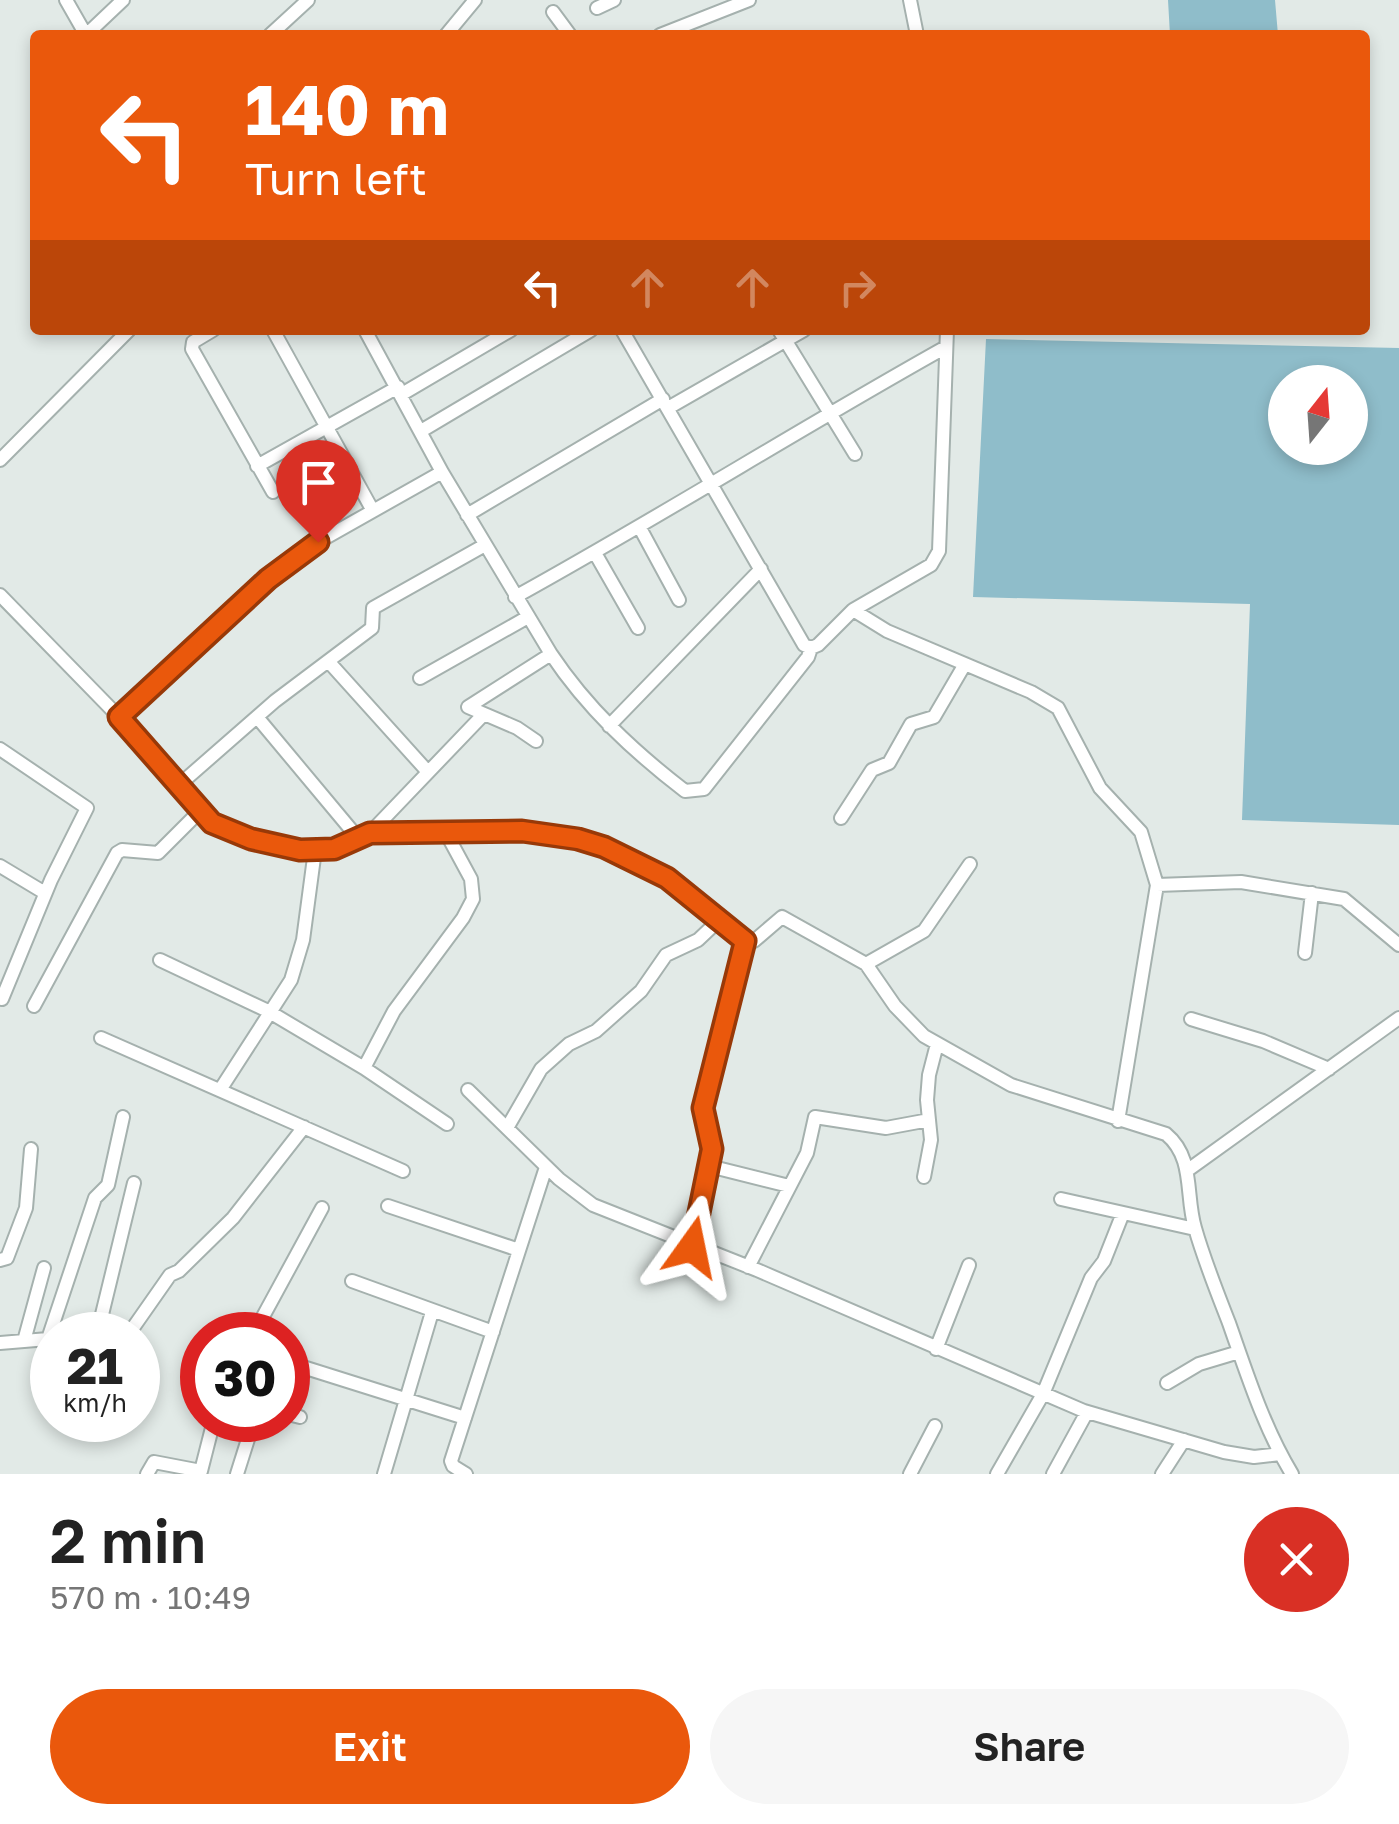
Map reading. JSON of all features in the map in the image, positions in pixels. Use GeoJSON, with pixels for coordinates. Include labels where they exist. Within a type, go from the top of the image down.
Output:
{"type":"FeatureCollection","features":[{"type":"Feature","properties":{"kind":"street"},"geometry":{"type":"LineString","coordinates":[[66,0],[83,30]]}},
{"type":"Feature","properties":{"kind":"street"},"geometry":{"type":"LineString","coordinates":[[91,30],[123,0]]}},
{"type":"Feature","properties":{"kind":"street"},"geometry":{"type":"LineString","coordinates":[[275,30],[308,0]]}},
{"type":"Feature","properties":{"kind":"street"},"geometry":{"type":"LineString","coordinates":[[450,30],[475,0]]}},
{"type":"Feature","properties":{"kind":"street"},"geometry":{"type":"LineString","coordinates":[[597,8],[614,0]]}},
{"type":"Feature","properties":{"kind":"street"},"geometry":{"type":"LineString","coordinates":[[673,30],[749,0]]}},
{"type":"Feature","properties":{"kind":"street"},"geometry":{"type":"LineString","coordinates":[[910,0],[916,30]]}},
{"type":"Feature","properties":{"kind":"street"},"geometry":{"type":"LineString","coordinates":[[553,12],[566,30]]}},
{"type":"Feature","properties":{"kind":"street"},"geometry":{"type":"LineString","coordinates":[[0,460],[124,335]]}},
{"type":"Feature","properties":{"kind":"street"},"geometry":{"type":"LineString","coordinates":[[206,335],[192,348],[272,492]]}},
{"type":"Feature","properties":{"kind":"street"},"geometry":{"type":"LineString","coordinates":[[276,335],[373,511]]}},
{"type":"Feature","properties":{"kind":"street"},"geometry":{"type":"LineString","coordinates":[[367,335],[514,597],[576,690],[609,726],[685,791],[704,789],[808,657],[811,648],[852,610],[931,565],[939,551],[947,335]]}},
{"type":"Feature","properties":{"kind":"street"},"geometry":{"type":"LineString","coordinates":[[257,466],[502,335]]}},
{"type":"Feature","properties":{"kind":"street"},"geometry":{"type":"LineString","coordinates":[[421,430],[582,335]]}},
{"type":"Feature","properties":{"kind":"street"},"geometry":{"type":"LineString","coordinates":[[629,335],[804,646],[811,648]]}},
{"type":"Feature","properties":{"kind":"street"},"geometry":{"type":"LineString","coordinates":[[467,515],[782,335],[855,454]]}},
{"type":"Feature","properties":{"kind":"street"},"geometry":{"type":"LineString","coordinates":[[514,597],[640,528],[829,412],[946,347]]}},
{"type":"Feature","properties":{"kind":"street"},"geometry":{"type":"LineString","coordinates":[[119,717],[268,579],[318,542],[442,472]]}},
{"type":"Feature","properties":{"kind":"street"},"geometry":{"type":"LineString","coordinates":[[640,528],[679,600]]}},
{"type":"Feature","properties":{"kind":"street"},"geometry":{"type":"LineString","coordinates":[[179,785],[257,717],[372,628],[374,608],[484,545]]}},
{"type":"Feature","properties":{"kind":"street"},"geometry":{"type":"LineString","coordinates":[[595,553],[638,628]]}},
{"type":"Feature","properties":{"kind":"street"},"geometry":{"type":"LineString","coordinates":[[609,726],[761,569]]}},
{"type":"Feature","properties":{"kind":"street"},"geometry":{"type":"LineString","coordinates":[[0,595],[119,717],[212,823],[251,839],[300,850],[334,849],[364,836],[445,831],[522,831],[604,847],[667,878],[745,941],[754,941],[782,917],[866,964],[895,1006],[924,1036],[1011,1085],[1166,1134],[1176,1142],[1188,1170],[1195,1230],[1239,1352],[1280,1454],[1292,1474]]}},
{"type":"Feature","properties":{"kind":"street"},"geometry":{"type":"LineString","coordinates":[[852,610],[887,631],[1031,692],[1058,708],[1100,788],[1141,832],[1158,885],[1118,1121]]}},
{"type":"Feature","properties":{"kind":"street"},"geometry":{"type":"LineString","coordinates":[[420,678],[528,617]]}},
{"type":"Feature","properties":{"kind":"street"},"geometry":{"type":"LineString","coordinates":[[536,741],[468,706],[551,654]]}},
{"type":"Feature","properties":{"kind":"street"},"geometry":{"type":"LineString","coordinates":[[328,661],[428,772]]}},
{"type":"Feature","properties":{"kind":"street"},"geometry":{"type":"LineString","coordinates":[[841,818],[872,770],[889,763],[911,724],[934,717],[965,664]]}},
{"type":"Feature","properties":{"kind":"street"},"geometry":{"type":"LineString","coordinates":[[364,836],[483,715]]}},
{"type":"Feature","properties":{"kind":"street"},"geometry":{"type":"LineString","coordinates":[[257,717],[364,836]]}},
{"type":"Feature","properties":{"kind":"street"},"geometry":{"type":"LineString","coordinates":[[0,749],[87,808],[45,894],[2,999]]}},
{"type":"Feature","properties":{"kind":"street"},"geometry":{"type":"LineString","coordinates":[[34,1006],[117,853],[158,853],[201,810]]}},
{"type":"Feature","properties":{"kind":"street"},"geometry":{"type":"LineString","coordinates":[[364,1068],[394,1010],[473,899],[471,879],[445,831]]}},
{"type":"Feature","properties":{"kind":"street"},"geometry":{"type":"LineString","coordinates":[[220,1090],[291,980],[303,940],[316,850]]}},
{"type":"Feature","properties":{"kind":"street"},"geometry":{"type":"LineString","coordinates":[[866,964],[924,932],[970,864]]}},
{"type":"Feature","properties":{"kind":"street"},"geometry":{"type":"LineString","coordinates":[[0,866],[45,894]]}},
{"type":"Feature","properties":{"kind":"street"},"geometry":{"type":"LineString","coordinates":[[1158,885],[1241,882],[1344,900],[1399,945]]}},
{"type":"Feature","properties":{"kind":"street"},"geometry":{"type":"LineString","coordinates":[[1306,953],[1312,893]]}},
{"type":"Feature","properties":{"kind":"street"},"geometry":{"type":"LineString","coordinates":[[507,1128],[541,1069],[569,1044],[596,1031],[640,991],[666,955],[698,940],[717,922]]}},
{"type":"Feature","properties":{"kind":"street"},"geometry":{"type":"LineString","coordinates":[[692,1247],[712,1149],[703,1108],[745,941]]}},
{"type":"Feature","properties":{"kind":"street"},"geometry":{"type":"LineString","coordinates":[[160,960],[268,1012],[364,1068],[447,1124]]}},
{"type":"Feature","properties":{"kind":"street"},"geometry":{"type":"LineString","coordinates":[[1188,1170],[1399,1018]]}},
{"type":"Feature","properties":{"kind":"street"},"geometry":{"type":"LineString","coordinates":[[1191,1019],[1263,1041],[1329,1068]]}},
{"type":"Feature","properties":{"kind":"street"},"geometry":{"type":"LineString","coordinates":[[101,1038],[403,1171]]}},
{"type":"Feature","properties":{"kind":"street"},"geometry":{"type":"LineString","coordinates":[[924,1178],[931,1140],[929,1075],[937,1044]]}},
{"type":"Feature","properties":{"kind":"street"},"geometry":{"type":"LineString","coordinates":[[468,1090],[546,1167],[593,1205],[1088,1412],[1224,1452],[1254,1457],[1280,1454]]}},
{"type":"Feature","properties":{"kind":"street"},"geometry":{"type":"LineString","coordinates":[[59,1312],[95,1198],[108,1185],[123,1117]]}},
{"type":"Feature","properties":{"kind":"street"},"geometry":{"type":"LineString","coordinates":[[748,1267],[807,1153],[816,1117],[886,1128],[929,1120]]}},
{"type":"Feature","properties":{"kind":"street"},"geometry":{"type":"LineString","coordinates":[[144,1312],[170,1275],[179,1271],[233,1218],[304,1127]]}},
{"type":"Feature","properties":{"kind":"street"},"geometry":{"type":"LineString","coordinates":[[0,1260],[7,1258],[26,1208],[30,1149]]}},
{"type":"Feature","properties":{"kind":"street"},"geometry":{"type":"LineString","coordinates":[[709,1166],[789,1186]]}},
{"type":"Feature","properties":{"kind":"street"},"geometry":{"type":"LineString","coordinates":[[466,1474],[453,1466],[451,1460],[546,1167]]}},
{"type":"Feature","properties":{"kind":"street"},"geometry":{"type":"LineString","coordinates":[[103,1312],[134,1184]]}},
{"type":"Feature","properties":{"kind":"street"},"geometry":{"type":"LineString","coordinates":[[1062,1200],[1195,1230]]}},
{"type":"Feature","properties":{"kind":"street"},"geometry":{"type":"LineString","coordinates":[[388,1206],[519,1250]]}},
{"type":"Feature","properties":{"kind":"street"},"geometry":{"type":"LineString","coordinates":[[265,1312],[322,1208]]}},
{"type":"Feature","properties":{"kind":"street"},"geometry":{"type":"LineString","coordinates":[[997,1474],[1043,1394],[1091,1278],[1104,1260],[1124,1213]]}},
{"type":"Feature","properties":{"kind":"street"},"geometry":{"type":"LineString","coordinates":[[936,1349],[969,1265]]}},
{"type":"Feature","properties":{"kind":"street"},"geometry":{"type":"LineString","coordinates":[[24,1341],[44,1268]]}},
{"type":"Feature","properties":{"kind":"street"},"geometry":{"type":"LineString","coordinates":[[352,1281],[492,1332]]}},
{"type":"Feature","properties":{"kind":"street"},"geometry":{"type":"LineString","coordinates":[[384,1474],[432,1312]]}},
{"type":"Feature","properties":{"kind":"street"},"geometry":{"type":"LineString","coordinates":[[0,1343],[30,1341]]}},
{"type":"Feature","properties":{"kind":"street"},"geometry":{"type":"LineString","coordinates":[[1167,1383],[1199,1364],[1239,1352]]}},
{"type":"Feature","properties":{"kind":"street"},"geometry":{"type":"LineString","coordinates":[[310,1369],[465,1418]]}},
{"type":"Feature","properties":{"kind":"street"},"geometry":{"type":"LineString","coordinates":[[1053,1474],[1088,1412]]}},
{"type":"Feature","properties":{"kind":"street"},"geometry":{"type":"LineString","coordinates":[[910,1474],[935,1426]]}},
{"type":"Feature","properties":{"kind":"street"},"geometry":{"type":"LineString","coordinates":[[1162,1474],[1184,1440]]}},
{"type":"Feature","properties":{"kind":"street"},"geometry":{"type":"LineString","coordinates":[[147,1474],[154,1462],[201,1471],[208,1442]]}},
{"type":"Feature","properties":{"kind":"street"},"geometry":{"type":"LineString","coordinates":[[237,1474],[247,1442]]}},
{"type":"Feature","properties":{"kind":"water"},"geometry":{"type":"Polygon","coordinates":[[[1168,0],[1275,0],[1278,30],[1170,30],[1168,0]]]}},
{"type":"Feature","properties":{"kind":"water"},"geometry":{"type":"Polygon","coordinates":[[[986,339],[1399,348],[1399,825],[1242,820],[1250,604],[973,597],[986,339]]]}},
{"type":"Feature","properties":{"kind":"route"},"geometry":{"type":"LineString","coordinates":[[318,542],[268,579],[119,717],[212,823],[251,839],[300,850],[334,849],[370,833],[522,831],[578,839],[604,847],[667,878],[745,941],[703,1108],[712,1149],[692,1247]]}}]}
